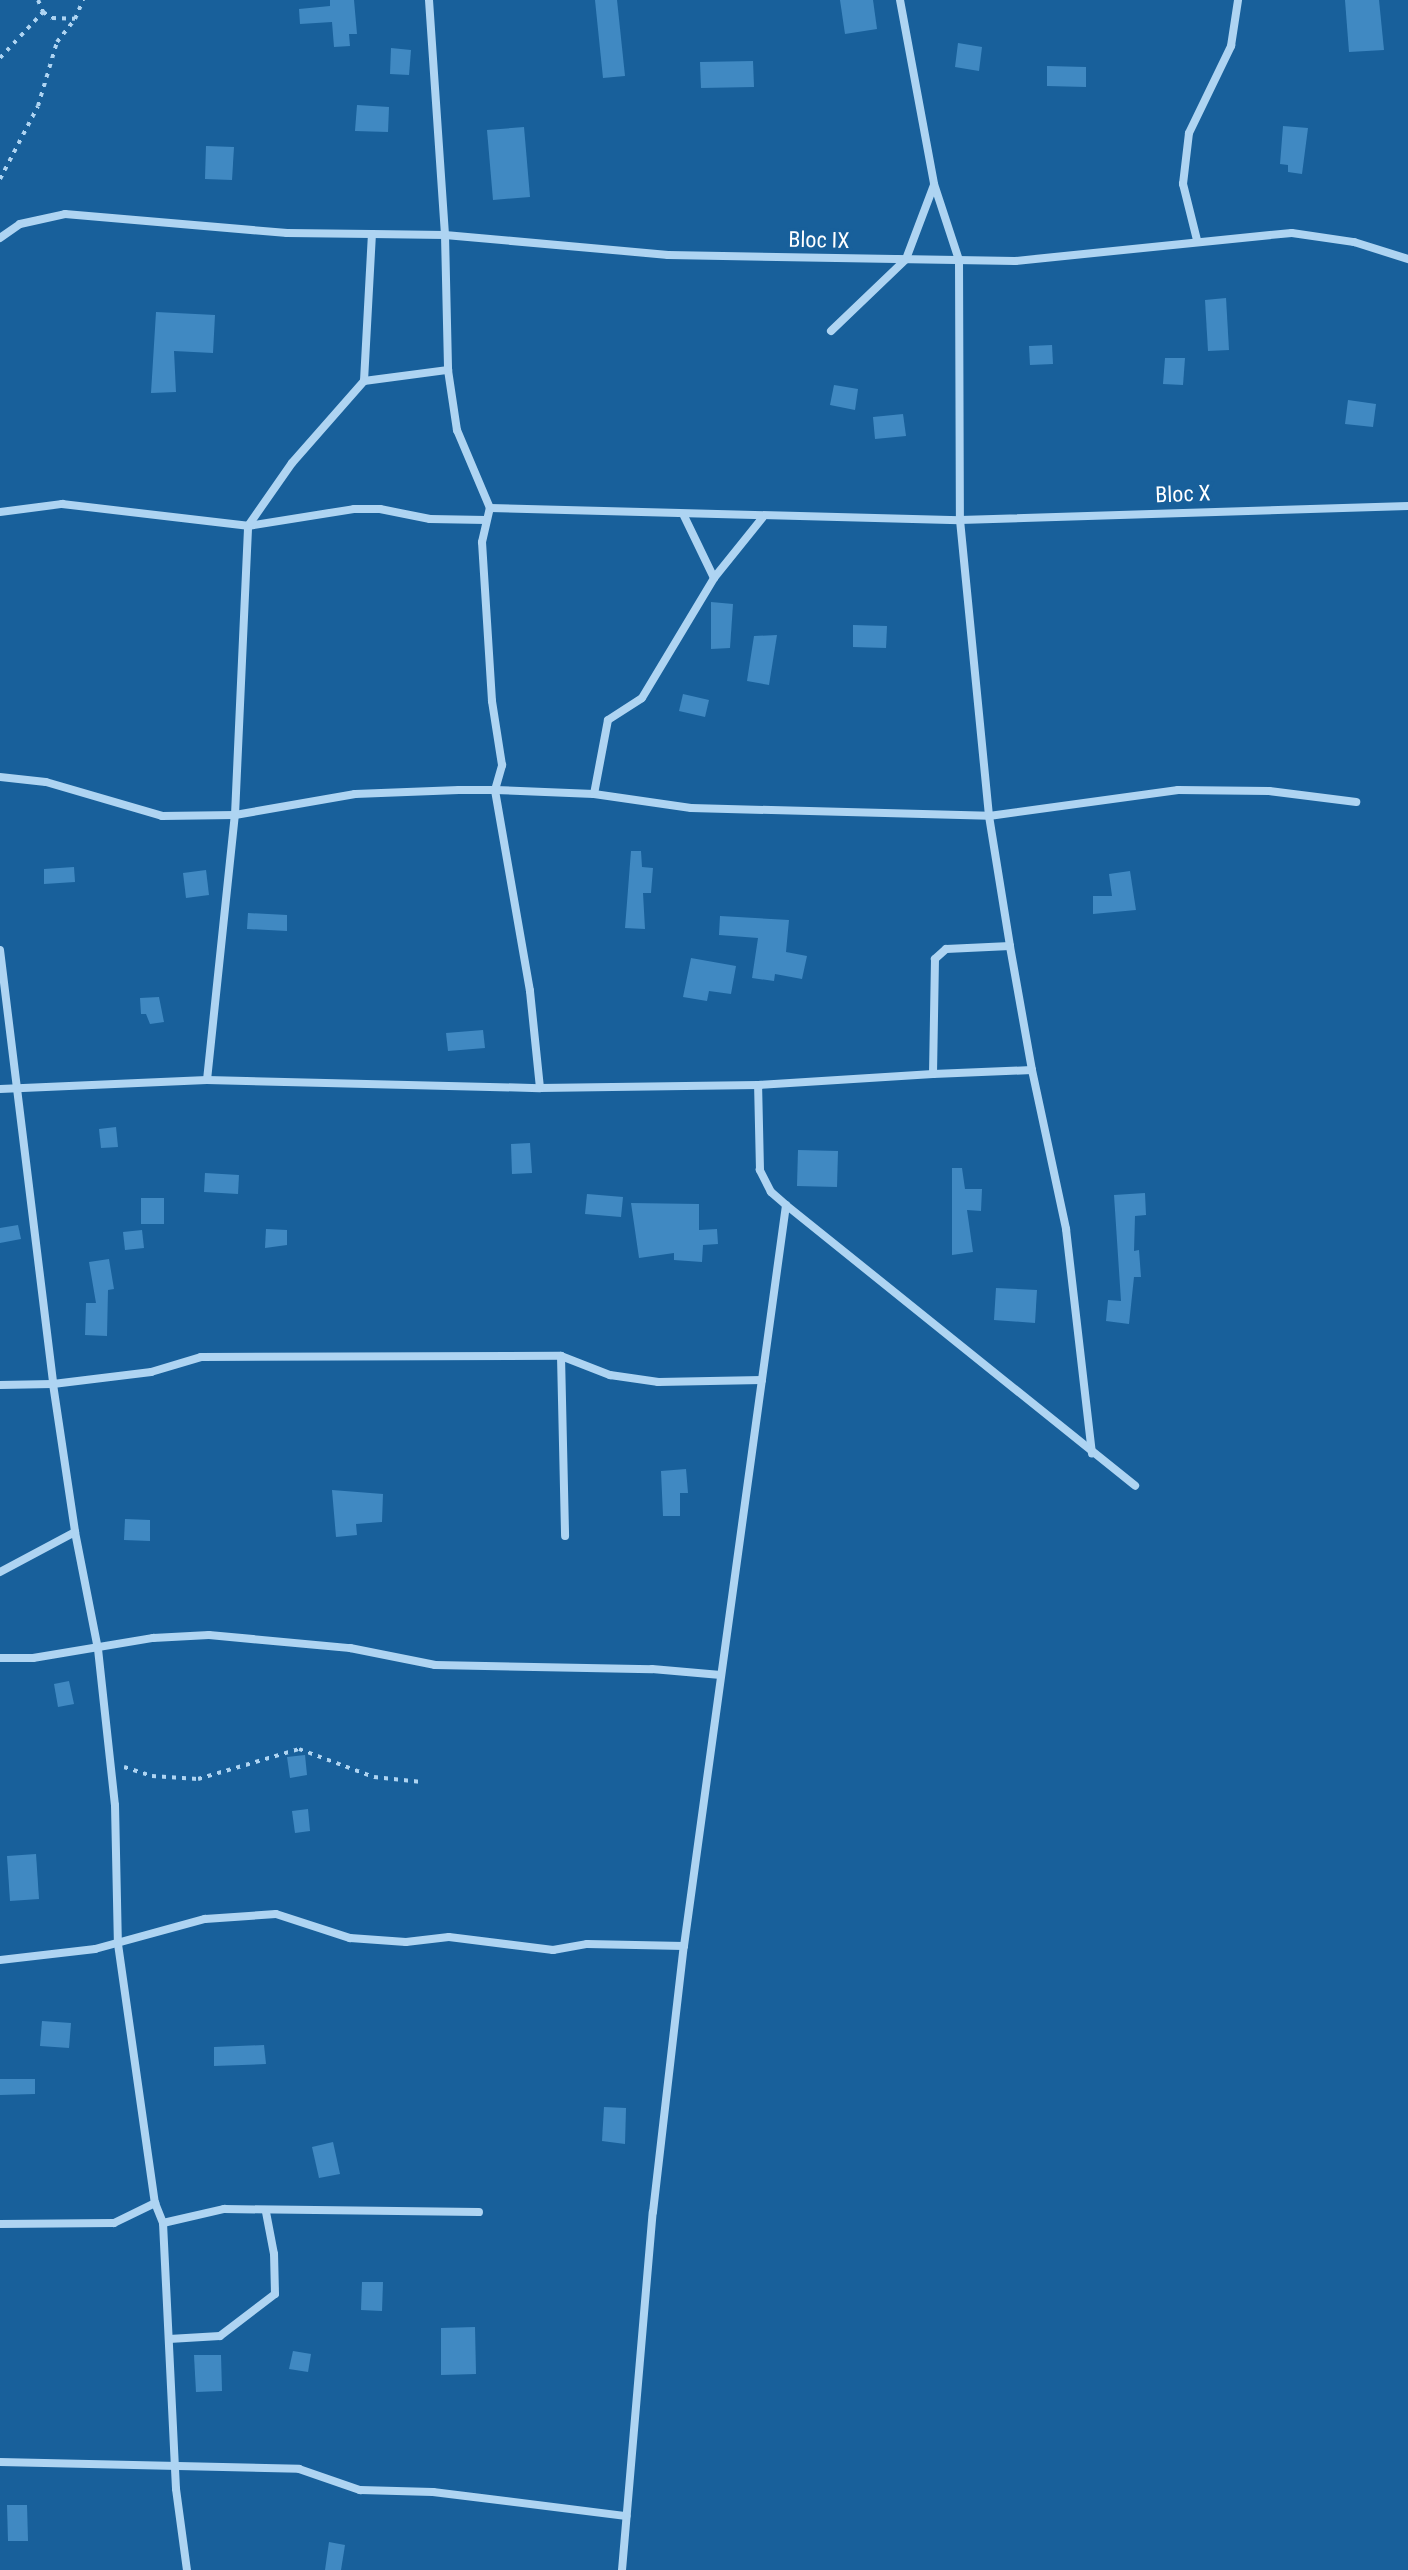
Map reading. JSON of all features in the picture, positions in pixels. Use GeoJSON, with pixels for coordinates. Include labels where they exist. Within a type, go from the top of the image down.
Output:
{"type":"FeatureCollection","features":[{"type":"Feature","properties":{"kind":"street"},"geometry":{"type":"LineString","coordinates":[[429,0],[445,235],[448,370],[457,430],[490,508],[486,520],[483,576],[492,701],[502,765],[495,790],[530,991],[540,1088]]}},
{"type":"Feature","properties":{"kind":"street"},"geometry":{"type":"LineString","coordinates":[[900,0],[934,184],[959,260],[960,520],[989,816],[1032,1070],[1066,1229],[1092,1454]]}},
{"type":"Feature","properties":{"kind":"street"},"geometry":{"type":"LineString","coordinates":[[1197,240],[1183,184],[1189,133],[1231,46],[1238,0]]}},
{"type":"Feature","properties":{"kind":"street"},"geometry":{"type":"LineString","coordinates":[[831,331],[906,259],[934,184]]}},
{"type":"Feature","properties":{"kind":"street","name":"Bloc IX"},"geometry":{"type":"LineString","coordinates":[[0,238],[20,224],[65,214],[287,233],[445,235],[668,255],[1015,261],[1197,240],[1292,233],[1354,242],[1408,259]]}},
{"type":"Feature","properties":{"kind":"street"},"geometry":{"type":"LineString","coordinates":[[207,1080],[235,815],[248,526],[292,463],[364,381],[372,234]]}},
{"type":"Feature","properties":{"kind":"street"},"geometry":{"type":"LineString","coordinates":[[364,381],[448,370]]}},
{"type":"Feature","properties":{"kind":"street"},"geometry":{"type":"LineString","coordinates":[[0,512],[62,504],[248,526],[354,509],[380,509],[430,519],[486,520]]}},
{"type":"Feature","properties":{"kind":"street","name":"Bloc X"},"geometry":{"type":"LineString","coordinates":[[490,508],[960,520],[1408,506]]}},
{"type":"Feature","properties":{"kind":"street"},"geometry":{"type":"LineString","coordinates":[[683,514],[714,578]]}},
{"type":"Feature","properties":{"kind":"street"},"geometry":{"type":"LineString","coordinates":[[594,794],[608,720],[642,698],[714,578],[763,517]]}},
{"type":"Feature","properties":{"kind":"street"},"geometry":{"type":"LineString","coordinates":[[0,777],[46,782],[162,816],[235,815],[355,794],[495,790],[594,794],[691,808],[989,816],[1178,790],[1269,791],[1356,802]]}},
{"type":"Feature","properties":{"kind":"street"},"geometry":{"type":"LineString","coordinates":[[933,1074],[935,959],[946,949],[1010,946]]}},
{"type":"Feature","properties":{"kind":"street"},"geometry":{"type":"LineString","coordinates":[[0,950],[53,1384],[75,1532],[98,1649],[115,1805],[118,1944],[155,2203],[163,2223],[175,2466],[187,2570]]}},
{"type":"Feature","properties":{"kind":"street"},"geometry":{"type":"LineString","coordinates":[[0,1089],[207,1080],[540,1088],[758,1085],[1032,1070]]}},
{"type":"Feature","properties":{"kind":"street"},"geometry":{"type":"LineString","coordinates":[[758,1085],[760,1170],[771,1192],[1135,1486]]}},
{"type":"Feature","properties":{"kind":"street"},"geometry":{"type":"LineString","coordinates":[[622,2570],[653,2212],[684,1946],[786,1205]]}},
{"type":"Feature","properties":{"kind":"street"},"geometry":{"type":"LineString","coordinates":[[0,1385],[53,1384],[151,1372],[201,1357],[561,1356],[610,1375],[658,1382],[762,1380]]}},
{"type":"Feature","properties":{"kind":"street"},"geometry":{"type":"LineString","coordinates":[[561,1356],[565,1536]]}},
{"type":"Feature","properties":{"kind":"street"},"geometry":{"type":"LineString","coordinates":[[0,1572],[75,1532]]}},
{"type":"Feature","properties":{"kind":"street"},"geometry":{"type":"LineString","coordinates":[[0,1658],[98,1649],[153,1638],[209,1635],[350,1648],[435,1665],[652,1669],[721,1675]]}},
{"type":"Feature","properties":{"kind":"street"},"geometry":{"type":"LineString","coordinates":[[0,1960],[118,1944],[205,1919],[276,1914],[350,1938],[406,1942],[449,1937],[553,1950],[587,1944],[684,1946]]}},
{"type":"Feature","properties":{"kind":"street"},"geometry":{"type":"LineString","coordinates":[[0,2224],[114,2223],[155,2203]]}},
{"type":"Feature","properties":{"kind":"street"},"geometry":{"type":"LineString","coordinates":[[163,2223],[224,2209],[266,2212],[479,2212]]}},
{"type":"Feature","properties":{"kind":"street"},"geometry":{"type":"LineString","coordinates":[[169,2339],[220,2336],[275,2294],[274,2254],[266,2212]]}},
{"type":"Feature","properties":{"kind":"street"},"geometry":{"type":"LineString","coordinates":[[0,2462],[299,2469],[360,2490],[433,2492],[627,2516]]}},
{"type":"Feature","properties":{"kind":"path"},"geometry":{"type":"LineString","coordinates":[[38,0],[43,12],[52,18],[75,19]]}},
{"type":"Feature","properties":{"kind":"path"},"geometry":{"type":"LineString","coordinates":[[0,179],[38,106],[57,42],[75,19],[83,0]]}},
{"type":"Feature","properties":{"kind":"path"},"geometry":{"type":"LineString","coordinates":[[0,58],[43,12]]}},
{"type":"Feature","properties":{"kind":"path"},"geometry":{"type":"LineString","coordinates":[[108,1762],[152,1776],[198,1779],[299,1749],[374,1777],[422,1782]]}},
{"type":"Feature","properties":{"kind":"building"},"geometry":{"type":"Polygon","coordinates":[[[330,0],[354,0],[357,34],[349,34],[350,46],[334,47],[332,22],[300,24],[299,9],[330,6],[330,0]]]}},
{"type":"Feature","properties":{"kind":"building"},"geometry":{"type":"Polygon","coordinates":[[[595,0],[617,0],[625,76],[603,78],[595,0]]]}},
{"type":"Feature","properties":{"kind":"building"},"geometry":{"type":"Polygon","coordinates":[[[840,0],[873,0],[877,29],[845,34],[840,0]]]}},
{"type":"Feature","properties":{"kind":"building"},"geometry":{"type":"Polygon","coordinates":[[[1345,0],[1379,0],[1384,50],[1349,52],[1345,0]]]}},
{"type":"Feature","properties":{"kind":"building"},"geometry":{"type":"Polygon","coordinates":[[[958,43],[982,47],[979,71],[955,67],[958,43]]]}},
{"type":"Feature","properties":{"kind":"building"},"geometry":{"type":"Polygon","coordinates":[[[391,48],[411,50],[409,75],[390,74],[391,48]]]}},
{"type":"Feature","properties":{"kind":"building"},"geometry":{"type":"Polygon","coordinates":[[[753,61],[754,87],[701,88],[700,62],[753,61]]]}},
{"type":"Feature","properties":{"kind":"building"},"geometry":{"type":"Polygon","coordinates":[[[1047,66],[1086,67],[1086,87],[1047,86],[1047,66]]]}},
{"type":"Feature","properties":{"kind":"building"},"geometry":{"type":"Polygon","coordinates":[[[357,105],[389,107],[388,132],[355,131],[357,105]]]}},
{"type":"Feature","properties":{"kind":"building"},"geometry":{"type":"Polygon","coordinates":[[[1283,126],[1308,128],[1302,174],[1288,172],[1288,165],[1280,164],[1283,126]]]}},
{"type":"Feature","properties":{"kind":"building"},"geometry":{"type":"Polygon","coordinates":[[[524,127],[530,197],[493,200],[487,130],[524,127]]]}},
{"type":"Feature","properties":{"kind":"building"},"geometry":{"type":"Polygon","coordinates":[[[206,146],[234,147],[232,180],[205,179],[206,146]]]}},
{"type":"Feature","properties":{"kind":"building"},"geometry":{"type":"Polygon","coordinates":[[[1226,298],[1229,350],[1208,351],[1205,300],[1226,298]]]}},
{"type":"Feature","properties":{"kind":"building"},"geometry":{"type":"Polygon","coordinates":[[[156,312],[215,315],[213,353],[174,351],[176,392],[151,393],[156,312]]]}},
{"type":"Feature","properties":{"kind":"building"},"geometry":{"type":"Polygon","coordinates":[[[1052,345],[1053,364],[1030,365],[1029,346],[1052,345]]]}},
{"type":"Feature","properties":{"kind":"building"},"geometry":{"type":"Polygon","coordinates":[[[1165,358],[1185,358],[1183,385],[1163,384],[1165,358]]]}},
{"type":"Feature","properties":{"kind":"building"},"geometry":{"type":"Polygon","coordinates":[[[834,385],[858,389],[855,410],[830,405],[834,385]]]}},
{"type":"Feature","properties":{"kind":"building"},"geometry":{"type":"Polygon","coordinates":[[[1348,400],[1376,404],[1373,427],[1345,424],[1348,400]]]}},
{"type":"Feature","properties":{"kind":"building"},"geometry":{"type":"Polygon","coordinates":[[[903,414],[906,436],[875,439],[873,417],[903,414]]]}},
{"type":"Feature","properties":{"kind":"building"},"geometry":{"type":"Polygon","coordinates":[[[711,602],[733,604],[730,648],[711,649],[711,602]]]}},
{"type":"Feature","properties":{"kind":"building"},"geometry":{"type":"Polygon","coordinates":[[[853,625],[887,626],[886,648],[853,647],[853,625]]]}},
{"type":"Feature","properties":{"kind":"building"},"geometry":{"type":"Polygon","coordinates":[[[777,635],[769,685],[747,681],[754,636],[777,635]]]}},
{"type":"Feature","properties":{"kind":"building"},"geometry":{"type":"Polygon","coordinates":[[[683,694],[709,700],[705,717],[679,711],[683,694]]]}},
{"type":"Feature","properties":{"kind":"building"},"geometry":{"type":"Polygon","coordinates":[[[631,851],[641,851],[642,867],[653,868],[651,893],[643,893],[645,929],[625,928],[631,851]]]}},
{"type":"Feature","properties":{"kind":"building"},"geometry":{"type":"Polygon","coordinates":[[[74,867],[75,882],[44,884],[44,869],[74,867]]]}},
{"type":"Feature","properties":{"kind":"building"},"geometry":{"type":"Polygon","coordinates":[[[206,870],[209,895],[186,898],[183,873],[206,870]]]}},
{"type":"Feature","properties":{"kind":"building"},"geometry":{"type":"Polygon","coordinates":[[[1130,871],[1136,910],[1093,914],[1093,896],[1112,896],[1109,874],[1130,871]]]}},
{"type":"Feature","properties":{"kind":"building"},"geometry":{"type":"Polygon","coordinates":[[[248,913],[287,915],[287,931],[247,929],[248,913]]]}},
{"type":"Feature","properties":{"kind":"building"},"geometry":{"type":"Polygon","coordinates":[[[720,916],[789,920],[786,952],[807,956],[802,979],[775,974],[774,981],[752,978],[758,938],[719,935],[720,916]]]}},
{"type":"Feature","properties":{"kind":"building"},"geometry":{"type":"Polygon","coordinates":[[[691,958],[736,966],[731,994],[709,991],[707,1001],[683,997],[691,958]]]}},
{"type":"Feature","properties":{"kind":"building"},"geometry":{"type":"Polygon","coordinates":[[[159,997],[164,1022],[150,1024],[146,1014],[141,1014],[140,998],[159,997]]]}},
{"type":"Feature","properties":{"kind":"building"},"geometry":{"type":"Polygon","coordinates":[[[483,1030],[485,1048],[448,1051],[446,1033],[483,1030]]]}},
{"type":"Feature","properties":{"kind":"building"},"geometry":{"type":"Polygon","coordinates":[[[116,1127],[118,1147],[101,1148],[99,1129],[116,1127]]]}},
{"type":"Feature","properties":{"kind":"building"},"geometry":{"type":"Polygon","coordinates":[[[530,1143],[532,1173],[512,1174],[511,1144],[530,1143]]]}},
{"type":"Feature","properties":{"kind":"building"},"geometry":{"type":"Polygon","coordinates":[[[798,1150],[838,1151],[837,1187],[797,1186],[798,1150]]]}},
{"type":"Feature","properties":{"kind":"building"},"geometry":{"type":"Polygon","coordinates":[[[952,1168],[962,1168],[965,1189],[982,1189],[981,1211],[967,1210],[973,1252],[952,1255],[952,1168]]]}},
{"type":"Feature","properties":{"kind":"building"},"geometry":{"type":"Polygon","coordinates":[[[205,1173],[239,1175],[238,1194],[204,1192],[205,1173]]]}},
{"type":"Feature","properties":{"kind":"building"},"geometry":{"type":"Polygon","coordinates":[[[1145,1193],[1146,1215],[1135,1216],[1134,1251],[1139,1250],[1141,1277],[1134,1277],[1129,1324],[1106,1321],[1108,1300],[1121,1301],[1114,1195],[1145,1193]]]}},
{"type":"Feature","properties":{"kind":"building"},"geometry":{"type":"Polygon","coordinates":[[[587,1194],[623,1197],[621,1217],[585,1214],[587,1194]]]}},
{"type":"Feature","properties":{"kind":"building"},"geometry":{"type":"Polygon","coordinates":[[[141,1198],[164,1198],[164,1224],[141,1224],[141,1198]]]}},
{"type":"Feature","properties":{"kind":"building"},"geometry":{"type":"Polygon","coordinates":[[[631,1203],[699,1204],[699,1230],[717,1229],[718,1244],[703,1245],[702,1262],[674,1260],[674,1253],[639,1258],[631,1203]]]}},
{"type":"Feature","properties":{"kind":"building"},"geometry":{"type":"Polygon","coordinates":[[[18,1225],[21,1239],[0,1243],[0,1228],[18,1225]]]}},
{"type":"Feature","properties":{"kind":"building"},"geometry":{"type":"Polygon","coordinates":[[[266,1229],[287,1230],[287,1245],[265,1248],[266,1229]]]}},
{"type":"Feature","properties":{"kind":"building"},"geometry":{"type":"Polygon","coordinates":[[[142,1230],[144,1248],[125,1250],[123,1232],[142,1230]]]}},
{"type":"Feature","properties":{"kind":"building"},"geometry":{"type":"Polygon","coordinates":[[[109,1259],[114,1289],[108,1290],[107,1336],[85,1335],[86,1303],[96,1303],[89,1262],[109,1259]]]}},
{"type":"Feature","properties":{"kind":"building"},"geometry":{"type":"Polygon","coordinates":[[[996,1288],[1037,1290],[1035,1323],[994,1320],[996,1288]]]}},
{"type":"Feature","properties":{"kind":"building"},"geometry":{"type":"Polygon","coordinates":[[[686,1469],[688,1493],[680,1493],[680,1516],[663,1516],[661,1471],[686,1469]]]}},
{"type":"Feature","properties":{"kind":"building"},"geometry":{"type":"Polygon","coordinates":[[[332,1490],[383,1494],[382,1522],[356,1524],[357,1535],[336,1537],[332,1490]]]}},
{"type":"Feature","properties":{"kind":"building"},"geometry":{"type":"Polygon","coordinates":[[[125,1519],[150,1520],[150,1541],[124,1540],[125,1519]]]}},
{"type":"Feature","properties":{"kind":"building"},"geometry":{"type":"Polygon","coordinates":[[[69,1681],[74,1704],[58,1707],[54,1684],[69,1681]]]}},
{"type":"Feature","properties":{"kind":"building"},"geometry":{"type":"Polygon","coordinates":[[[305,1755],[307,1775],[290,1778],[287,1757],[305,1755]]]}},
{"type":"Feature","properties":{"kind":"building"},"geometry":{"type":"Polygon","coordinates":[[[308,1809],[310,1831],[295,1833],[292,1811],[308,1809]]]}},
{"type":"Feature","properties":{"kind":"building"},"geometry":{"type":"Polygon","coordinates":[[[36,1854],[39,1899],[10,1901],[7,1856],[36,1854]]]}},
{"type":"Feature","properties":{"kind":"building"},"geometry":{"type":"Polygon","coordinates":[[[42,2021],[71,2023],[69,2048],[40,2046],[42,2021]]]}},
{"type":"Feature","properties":{"kind":"building"},"geometry":{"type":"Polygon","coordinates":[[[264,2045],[266,2064],[214,2066],[214,2047],[264,2045]]]}},
{"type":"Feature","properties":{"kind":"building"},"geometry":{"type":"Polygon","coordinates":[[[0,2079],[35,2079],[35,2094],[0,2095],[0,2079]]]}},
{"type":"Feature","properties":{"kind":"building"},"geometry":{"type":"Polygon","coordinates":[[[604,2107],[626,2108],[625,2144],[602,2141],[604,2107]]]}},
{"type":"Feature","properties":{"kind":"building"},"geometry":{"type":"Polygon","coordinates":[[[333,2142],[340,2174],[319,2178],[312,2147],[333,2142]]]}},
{"type":"Feature","properties":{"kind":"building"},"geometry":{"type":"Polygon","coordinates":[[[362,2282],[383,2282],[382,2311],[361,2310],[362,2282]]]}},
{"type":"Feature","properties":{"kind":"building"},"geometry":{"type":"Polygon","coordinates":[[[475,2327],[476,2374],[441,2375],[441,2328],[475,2327]]]}},
{"type":"Feature","properties":{"kind":"building"},"geometry":{"type":"Polygon","coordinates":[[[293,2351],[311,2354],[308,2372],[289,2369],[293,2351]]]}},
{"type":"Feature","properties":{"kind":"building"},"geometry":{"type":"Polygon","coordinates":[[[194,2355],[221,2355],[222,2391],[196,2392],[194,2355]]]}},
{"type":"Feature","properties":{"kind":"building"},"geometry":{"type":"Polygon","coordinates":[[[7,2505],[27,2505],[28,2541],[8,2541],[7,2505]]]}},
{"type":"Feature","properties":{"kind":"building"},"geometry":{"type":"Polygon","coordinates":[[[329,2542],[345,2545],[341,2570],[325,2570],[329,2542]]]}}]}
